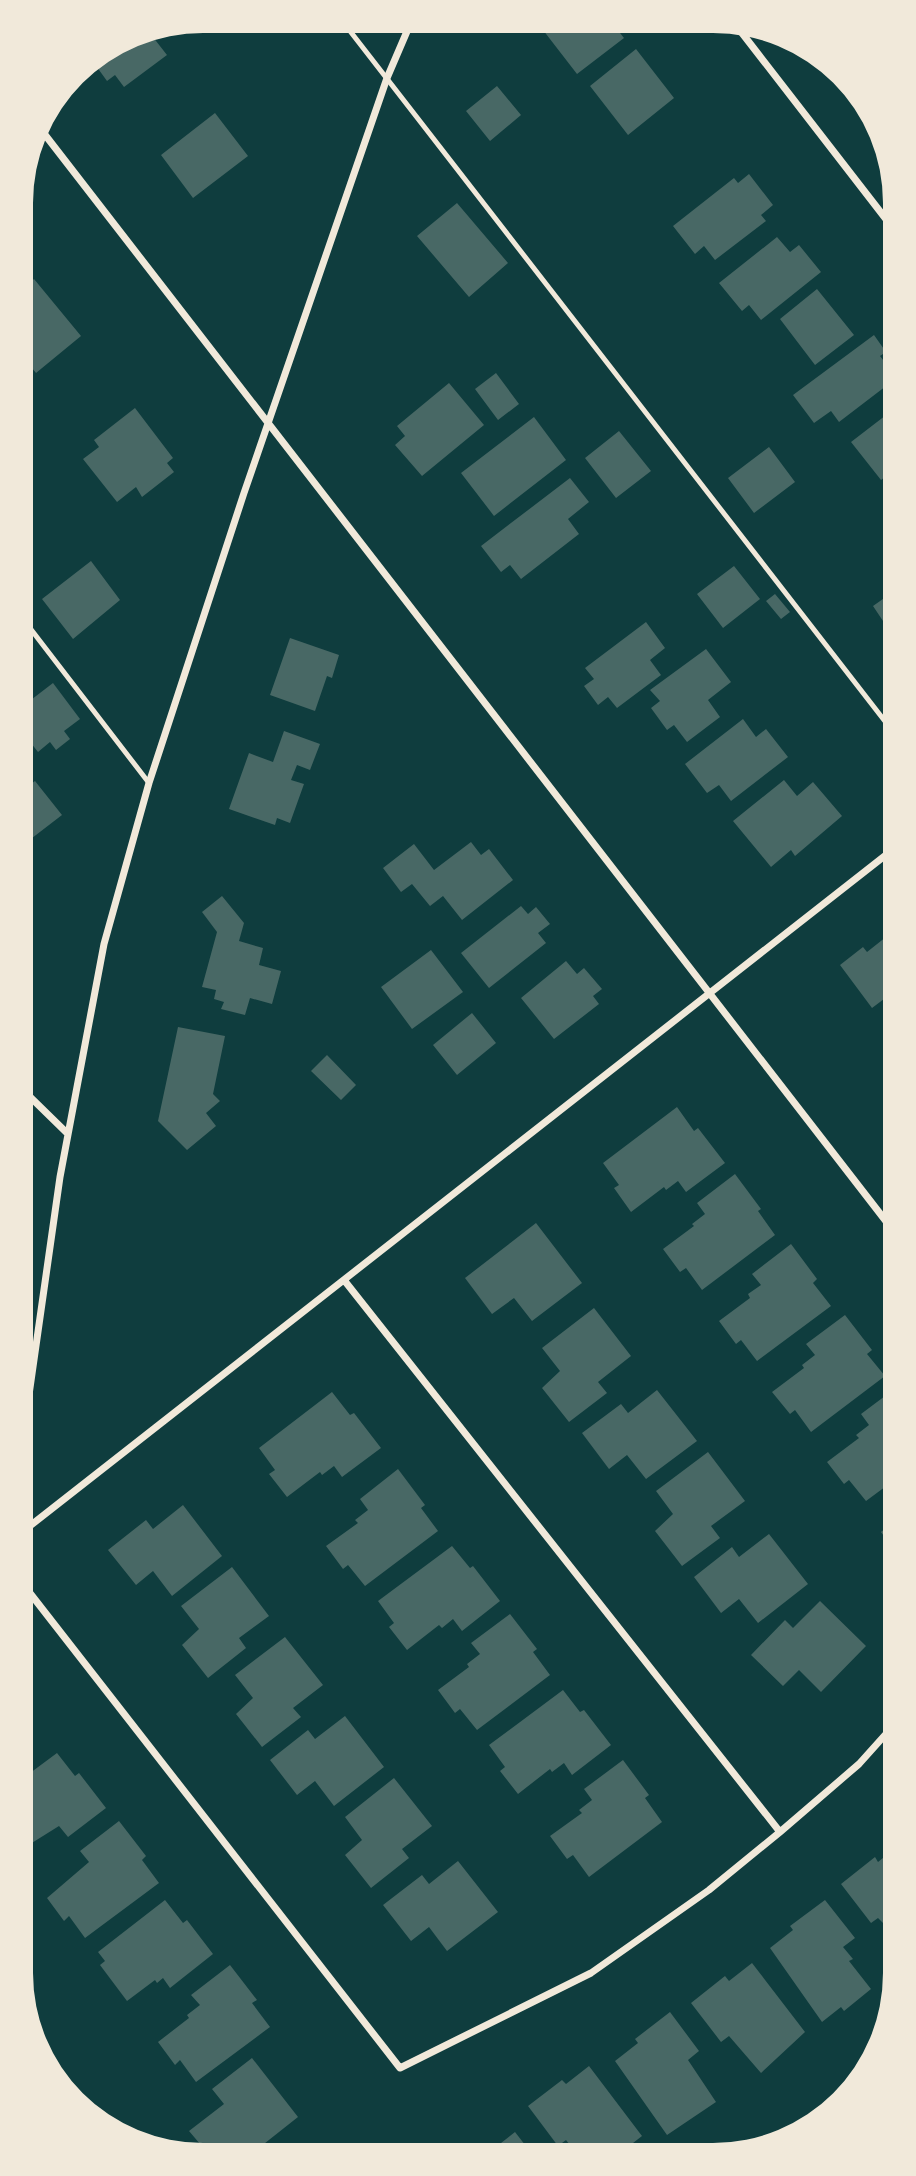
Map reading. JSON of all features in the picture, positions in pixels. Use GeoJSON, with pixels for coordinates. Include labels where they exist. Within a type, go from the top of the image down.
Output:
{"type":"FeatureCollection","features":[{"type":"Feature","properties":{"kind":"street"},"geometry":{"type":"LineString","coordinates":[[33,1367],[68,1134],[104,944],[149,783],[387,78],[406,33]]}},
{"type":"Feature","properties":{"kind":"street"},"geometry":{"type":"LineString","coordinates":[[745,37],[883,215]]}},
{"type":"Feature","properties":{"kind":"street"},"geometry":{"type":"LineString","coordinates":[[47,137],[882,1217]]}},
{"type":"Feature","properties":{"kind":"street"},"geometry":{"type":"LineString","coordinates":[[33,1524],[883,857]]}},
{"type":"Feature","properties":{"kind":"street"},"geometry":{"type":"LineString","coordinates":[[33,1100],[68,1134]]}},
{"type":"Feature","properties":{"kind":"street"},"geometry":{"type":"LineString","coordinates":[[344,1280],[780,1832]]}},
{"type":"Feature","properties":{"kind":"street"},"geometry":{"type":"LineString","coordinates":[[33,1597],[400,2068],[592,1973],[709,1890],[859,1764],[882,1739]]}},
{"type":"Feature","properties":{"kind":"lane"},"geometry":{"type":"LineString","coordinates":[[352,33],[883,718]]}},
{"type":"Feature","properties":{"kind":"lane"},"geometry":{"type":"LineString","coordinates":[[34,633],[149,783]]}},
{"type":"Feature","properties":{"kind":"building"},"geometry":{"type":"Polygon","coordinates":[[[545,33],[620,33],[624,38],[577,74],[545,33]]]}},
{"type":"Feature","properties":{"kind":"building"},"geometry":{"type":"Polygon","coordinates":[[[155,40],[167,55],[124,87],[115,75],[107,81],[98,69],[128,51],[155,40]]]}},
{"type":"Feature","properties":{"kind":"building"},"geometry":{"type":"Polygon","coordinates":[[[636,49],[674,98],[628,135],[590,86],[636,49]]]}},
{"type":"Feature","properties":{"kind":"building"},"geometry":{"type":"Polygon","coordinates":[[[497,86],[521,115],[490,141],[466,111],[497,86]]]}},
{"type":"Feature","properties":{"kind":"building"},"geometry":{"type":"Polygon","coordinates":[[[215,113],[248,156],[193,198],[161,155],[215,113]]]}},
{"type":"Feature","properties":{"kind":"building"},"geometry":{"type":"Polygon","coordinates":[[[749,174],[773,205],[761,215],[766,221],[715,260],[704,246],[695,254],[673,226],[734,178],[738,183],[749,174]]]}},
{"type":"Feature","properties":{"kind":"building"},"geometry":{"type":"Polygon","coordinates":[[[457,203],[508,263],[469,297],[417,236],[457,203]]]}},
{"type":"Feature","properties":{"kind":"building"},"geometry":{"type":"Polygon","coordinates":[[[777,237],[790,252],[799,245],[821,272],[761,320],[749,305],[742,311],[719,283],[777,237]]]}},
{"type":"Feature","properties":{"kind":"building"},"geometry":{"type":"Polygon","coordinates":[[[34,279],[81,336],[36,373],[34,370],[34,279]]]}},
{"type":"Feature","properties":{"kind":"building"},"geometry":{"type":"Polygon","coordinates":[[[817,289],[854,335],[815,365],[780,319],[817,289]]]}},
{"type":"Feature","properties":{"kind":"building"},"geometry":{"type":"Polygon","coordinates":[[[874,335],[883,348],[883,354],[880,356],[883,360],[883,388],[839,422],[831,411],[814,423],[793,395],[874,335]]]}},
{"type":"Feature","properties":{"kind":"building"},"geometry":{"type":"Polygon","coordinates":[[[496,373],[519,404],[498,420],[475,389],[496,373]]]}},
{"type":"Feature","properties":{"kind":"building"},"geometry":{"type":"Polygon","coordinates":[[[449,383],[484,425],[422,476],[395,445],[405,436],[397,426],[449,383]]]}},
{"type":"Feature","properties":{"kind":"building"},"geometry":{"type":"Polygon","coordinates":[[[135,408],[173,458],[167,463],[174,472],[142,497],[136,487],[117,502],[83,459],[99,447],[94,440],[135,408]]]}},
{"type":"Feature","properties":{"kind":"building"},"geometry":{"type":"Polygon","coordinates":[[[534,417],[566,460],[494,516],[461,473],[534,417]]]}},
{"type":"Feature","properties":{"kind":"building"},"geometry":{"type":"Polygon","coordinates":[[[883,417],[883,479],[881,480],[851,442],[883,417]]]}},
{"type":"Feature","properties":{"kind":"building"},"geometry":{"type":"Polygon","coordinates":[[[619,431],[651,471],[616,498],[585,458],[619,431]]]}},
{"type":"Feature","properties":{"kind":"building"},"geometry":{"type":"Polygon","coordinates":[[[769,447],[795,482],[754,513],[728,478],[769,447]]]}},
{"type":"Feature","properties":{"kind":"building"},"geometry":{"type":"Polygon","coordinates":[[[570,478],[589,502],[568,519],[579,534],[521,579],[510,565],[501,572],[481,546],[570,478]]]}},
{"type":"Feature","properties":{"kind":"building"},"geometry":{"type":"Polygon","coordinates":[[[91,561],[120,600],[73,639],[42,599],[91,561]]]}},
{"type":"Feature","properties":{"kind":"building"},"geometry":{"type":"Polygon","coordinates":[[[734,566],[760,599],[723,628],[697,594],[734,566]]]}},
{"type":"Feature","properties":{"kind":"building"},"geometry":{"type":"Polygon","coordinates":[[[775,594],[790,612],[781,619],[766,601],[775,594]]]}},
{"type":"Feature","properties":{"kind":"building"},"geometry":{"type":"Polygon","coordinates":[[[883,599],[883,621],[873,606],[883,599]]]}},
{"type":"Feature","properties":{"kind":"building"},"geometry":{"type":"Polygon","coordinates":[[[646,622],[665,648],[650,660],[661,675],[617,708],[608,697],[598,705],[584,686],[594,679],[585,668],[646,622]]]}},
{"type":"Feature","properties":{"kind":"building"},"geometry":{"type":"Polygon","coordinates":[[[290,638],[339,655],[332,678],[327,676],[315,711],[270,695],[290,638]]]}},
{"type":"Feature","properties":{"kind":"building"},"geometry":{"type":"Polygon","coordinates":[[[706,649],[731,682],[708,700],[720,717],[687,742],[674,725],[667,730],[651,708],[660,701],[650,690],[706,649]]]}},
{"type":"Feature","properties":{"kind":"building"},"geometry":{"type":"Polygon","coordinates":[[[53,683],[80,719],[64,731],[70,739],[56,750],[50,742],[38,752],[34,747],[34,698],[53,683]]]}},
{"type":"Feature","properties":{"kind":"building"},"geometry":{"type":"Polygon","coordinates":[[[743,719],[756,737],[766,729],[788,757],[731,801],[719,785],[707,793],[685,764],[743,719]]]}},
{"type":"Feature","properties":{"kind":"building"},"geometry":{"type":"Polygon","coordinates":[[[284,731],[320,744],[310,770],[297,765],[291,780],[304,784],[290,823],[277,818],[275,825],[229,809],[249,753],[273,762],[284,731]]]}},
{"type":"Feature","properties":{"kind":"building"},"geometry":{"type":"Polygon","coordinates":[[[784,780],[797,796],[813,782],[842,816],[795,856],[791,850],[771,867],[733,821],[784,780]]]}},
{"type":"Feature","properties":{"kind":"building"},"geometry":{"type":"Polygon","coordinates":[[[34,782],[62,815],[34,837],[34,782]]]}},
{"type":"Feature","properties":{"kind":"building"},"geometry":{"type":"Polygon","coordinates":[[[471,842],[481,855],[489,849],[513,880],[462,920],[443,896],[430,906],[412,884],[401,892],[383,868],[414,844],[434,870],[471,842]]]}},
{"type":"Feature","properties":{"kind":"building"},"geometry":{"type":"Polygon","coordinates":[[[222,896],[244,923],[239,941],[263,948],[259,965],[281,971],[272,1004],[250,998],[245,1015],[221,1009],[224,1002],[214,999],[216,990],[202,987],[217,932],[202,912],[222,896]]]}},
{"type":"Feature","properties":{"kind":"building"},"geometry":{"type":"Polygon","coordinates":[[[521,906],[528,914],[536,907],[550,924],[538,933],[546,943],[489,988],[461,953],[521,906]]]}},
{"type":"Feature","properties":{"kind":"building"},"geometry":{"type":"Polygon","coordinates":[[[883,940],[883,1000],[872,1008],[840,965],[863,947],[867,952],[883,940]]]}},
{"type":"Feature","properties":{"kind":"building"},"geometry":{"type":"Polygon","coordinates":[[[431,950],[463,992],[412,1029],[381,987],[431,950]]]}},
{"type":"Feature","properties":{"kind":"building"},"geometry":{"type":"Polygon","coordinates":[[[566,961],[577,974],[584,968],[602,989],[593,996],[599,1004],[554,1039],[521,998],[566,961]]]}},
{"type":"Feature","properties":{"kind":"building"},"geometry":{"type":"Polygon","coordinates":[[[472,1013],[496,1043],[457,1075],[433,1045],[472,1013]]]}},
{"type":"Feature","properties":{"kind":"building"},"geometry":{"type":"Polygon","coordinates":[[[178,1027],[225,1036],[213,1094],[220,1101],[206,1113],[216,1126],[187,1150],[158,1121],[178,1027]]]}},
{"type":"Feature","properties":{"kind":"building"},"geometry":{"type":"Polygon","coordinates":[[[327,1055],[356,1085],[341,1100],[311,1071],[327,1055]]]}},
{"type":"Feature","properties":{"kind":"building"},"geometry":{"type":"Polygon","coordinates":[[[677,1107],[694,1131],[698,1128],[725,1163],[686,1192],[678,1181],[666,1190],[664,1187],[631,1212],[614,1188],[619,1185],[603,1163],[677,1107]]]}},
{"type":"Feature","properties":{"kind":"building"},"geometry":{"type":"Polygon","coordinates":[[[735,1174],[761,1209],[758,1211],[775,1235],[702,1290],[686,1268],[680,1272],[663,1249],[694,1226],[692,1224],[705,1214],[697,1203],[735,1174]]]}},
{"type":"Feature","properties":{"kind":"building"},"geometry":{"type":"Polygon","coordinates":[[[536,1223],[582,1283],[532,1321],[514,1298],[492,1314],[465,1278],[536,1223]]]}},
{"type":"Feature","properties":{"kind":"building"},"geometry":{"type":"Polygon","coordinates":[[[791,1244],[817,1279],[813,1283],[831,1306],[757,1361],[741,1340],[736,1344],[719,1321],[750,1298],[748,1294],[761,1285],[752,1274],[791,1244]]]}},
{"type":"Feature","properties":{"kind":"building"},"geometry":{"type":"Polygon","coordinates":[[[594,1308],[631,1356],[598,1382],[607,1393],[569,1422],[542,1388],[560,1371],[542,1348],[594,1308]]]}},
{"type":"Feature","properties":{"kind":"building"},"geometry":{"type":"Polygon","coordinates":[[[845,1315],[872,1350],[867,1354],[882,1373],[882,1378],[811,1432],[795,1410],[790,1414],[772,1392],[804,1368],[802,1365],[815,1355],[806,1344],[845,1315]]]}},
{"type":"Feature","properties":{"kind":"building"},"geometry":{"type":"Polygon","coordinates":[[[657,1390],[697,1441],[646,1479],[627,1455],[609,1469],[582,1433],[621,1404],[628,1413],[657,1390]]]}},
{"type":"Feature","properties":{"kind":"building"},"geometry":{"type":"Polygon","coordinates":[[[332,1392],[350,1415],[354,1413],[381,1448],[342,1477],[334,1466],[322,1475],[320,1472],[287,1497],[269,1474],[275,1470],[259,1448],[332,1392]]]}},
{"type":"Feature","properties":{"kind":"building"},"geometry":{"type":"Polygon","coordinates":[[[882,1398],[882,1489],[866,1501],[849,1480],[844,1484],[827,1462],[859,1438],[856,1435],[869,1425],[861,1414],[882,1398]]]}},
{"type":"Feature","properties":{"kind":"building"},"geometry":{"type":"Polygon","coordinates":[[[708,1452],[745,1501],[711,1526],[720,1538],[682,1566],[655,1531],[673,1514],[656,1491],[708,1452]]]}},
{"type":"Feature","properties":{"kind":"building"},"geometry":{"type":"Polygon","coordinates":[[[398,1469],[425,1505],[421,1508],[438,1531],[365,1586],[348,1565],[343,1569],[326,1546],[358,1523],[355,1520],[368,1510],[360,1499],[398,1469]]]}},
{"type":"Feature","properties":{"kind":"building"},"geometry":{"type":"Polygon","coordinates":[[[183,1505],[222,1556],[172,1596],[153,1571],[136,1585],[108,1550],[146,1520],[153,1529],[183,1505]]]}},
{"type":"Feature","properties":{"kind":"building"},"geometry":{"type":"Polygon","coordinates":[[[769,1534],[808,1584],[758,1623],[739,1599],[721,1613],[694,1577],[732,1547],[739,1557],[769,1534]]]}},
{"type":"Feature","properties":{"kind":"building"},"geometry":{"type":"Polygon","coordinates":[[[452,1546],[470,1568],[473,1566],[500,1601],[462,1631],[453,1619],[442,1628],[439,1625],[407,1650],[389,1627],[394,1623],[378,1601],[452,1546]]]}},
{"type":"Feature","properties":{"kind":"building"},"geometry":{"type":"Polygon","coordinates":[[[232,1567],[269,1616],[239,1638],[246,1648],[208,1678],[182,1645],[199,1629],[181,1606],[232,1567]]]}},
{"type":"Feature","properties":{"kind":"building"},"geometry":{"type":"Polygon","coordinates":[[[820,1601],[866,1646],[821,1692],[799,1670],[783,1686],[751,1655],[785,1620],[793,1628],[820,1601]]]}},
{"type":"Feature","properties":{"kind":"building"},"geometry":{"type":"Polygon","coordinates":[[[510,1614],[537,1649],[533,1652],[550,1675],[477,1730],[460,1709],[455,1713],[438,1690],[469,1667],[467,1664],[480,1654],[471,1643],[510,1614]]]}},
{"type":"Feature","properties":{"kind":"building"},"geometry":{"type":"Polygon","coordinates":[[[285,1637],[323,1685],[293,1708],[301,1717],[262,1747],[236,1714],[253,1698],[235,1675],[285,1637]]]}},
{"type":"Feature","properties":{"kind":"building"},"geometry":{"type":"Polygon","coordinates":[[[563,1690],[580,1712],[584,1710],[611,1745],[572,1775],[564,1763],[552,1772],[550,1769],[518,1794],[500,1771],[505,1767],[489,1745],[563,1690]]]}},
{"type":"Feature","properties":{"kind":"building"},"geometry":{"type":"Polygon","coordinates":[[[345,1716],[384,1767],[334,1806],[315,1781],[297,1795],[270,1760],[308,1730],[315,1739],[345,1716]]]}},
{"type":"Feature","properties":{"kind":"building"},"geometry":{"type":"Polygon","coordinates":[[[57,1753],[75,1776],[79,1773],[106,1808],[68,1837],[59,1826],[33,1842],[33,1771],[57,1753]]]}},
{"type":"Feature","properties":{"kind":"building"},"geometry":{"type":"Polygon","coordinates":[[[623,1760],[649,1795],[645,1798],[662,1822],[589,1877],[573,1855],[567,1859],[550,1836],[582,1813],[579,1810],[592,1800],[584,1789],[623,1760]]]}},
{"type":"Feature","properties":{"kind":"building"},"geometry":{"type":"Polygon","coordinates":[[[394,1778],[432,1826],[402,1849],[409,1858],[371,1888],[345,1855],[362,1840],[345,1817],[394,1778]]]}},
{"type":"Feature","properties":{"kind":"building"},"geometry":{"type":"Polygon","coordinates":[[[119,1821],[146,1856],[142,1860],[159,1883],[85,1938],[69,1916],[64,1921],[47,1898],[89,1862],[80,1851],[119,1821]]]}},
{"type":"Feature","properties":{"kind":"building"},"geometry":{"type":"Polygon","coordinates":[[[875,1857],[878,1862],[882,1859],[882,1922],[878,1918],[871,1923],[841,1884],[875,1857]]]}},
{"type":"Feature","properties":{"kind":"building"},"geometry":{"type":"Polygon","coordinates":[[[458,1861],[498,1912],[447,1951],[429,1927],[411,1941],[383,1905],[422,1875],[429,1884],[458,1861]]]}},
{"type":"Feature","properties":{"kind":"building"},"geometry":{"type":"Polygon","coordinates":[[[165,1900],[183,1923],[187,1920],[213,1954],[170,1988],[163,1978],[157,1983],[155,1980],[127,2001],[100,1965],[105,1961],[98,1952],[165,1900]]]}},
{"type":"Feature","properties":{"kind":"building"},"geometry":{"type":"Polygon","coordinates":[[[825,1900],[855,1938],[843,1947],[853,1959],[849,1961],[871,1989],[844,2011],[841,2007],[822,2022],[770,1948],[793,1930],[790,1926],[825,1900]]]}},
{"type":"Feature","properties":{"kind":"building"},"geometry":{"type":"Polygon","coordinates":[[[752,1963],[805,2032],[761,2073],[729,2036],[721,2042],[691,2003],[725,1976],[729,1981],[752,1963]]]}},
{"type":"Feature","properties":{"kind":"building"},"geometry":{"type":"Polygon","coordinates":[[[230,1965],[257,2000],[252,2003],[270,2027],[196,2082],[180,2060],[175,2065],[158,2042],[189,2018],[187,2015],[200,2005],[191,1995],[230,1965]]]}},
{"type":"Feature","properties":{"kind":"building"},"geometry":{"type":"Polygon","coordinates":[[[670,2012],[699,2051],[688,2060],[716,2102],[667,2135],[615,2061],[638,2043],[635,2039],[670,2012]]]}},
{"type":"Feature","properties":{"kind":"building"},"geometry":{"type":"Polygon","coordinates":[[[252,2058],[298,2117],[265,2143],[199,2143],[189,2131],[224,2104],[212,2089],[252,2058]]]}},
{"type":"Feature","properties":{"kind":"building"},"geometry":{"type":"Polygon","coordinates":[[[589,2066],[642,2136],[633,2143],[568,2143],[566,2140],[556,2143],[528,2106],[562,2080],[566,2084],[589,2066]]]}},
{"type":"Feature","properties":{"kind":"building"},"geometry":{"type":"Polygon","coordinates":[[[515,2132],[524,2143],[501,2143],[515,2132]]]}}]}
